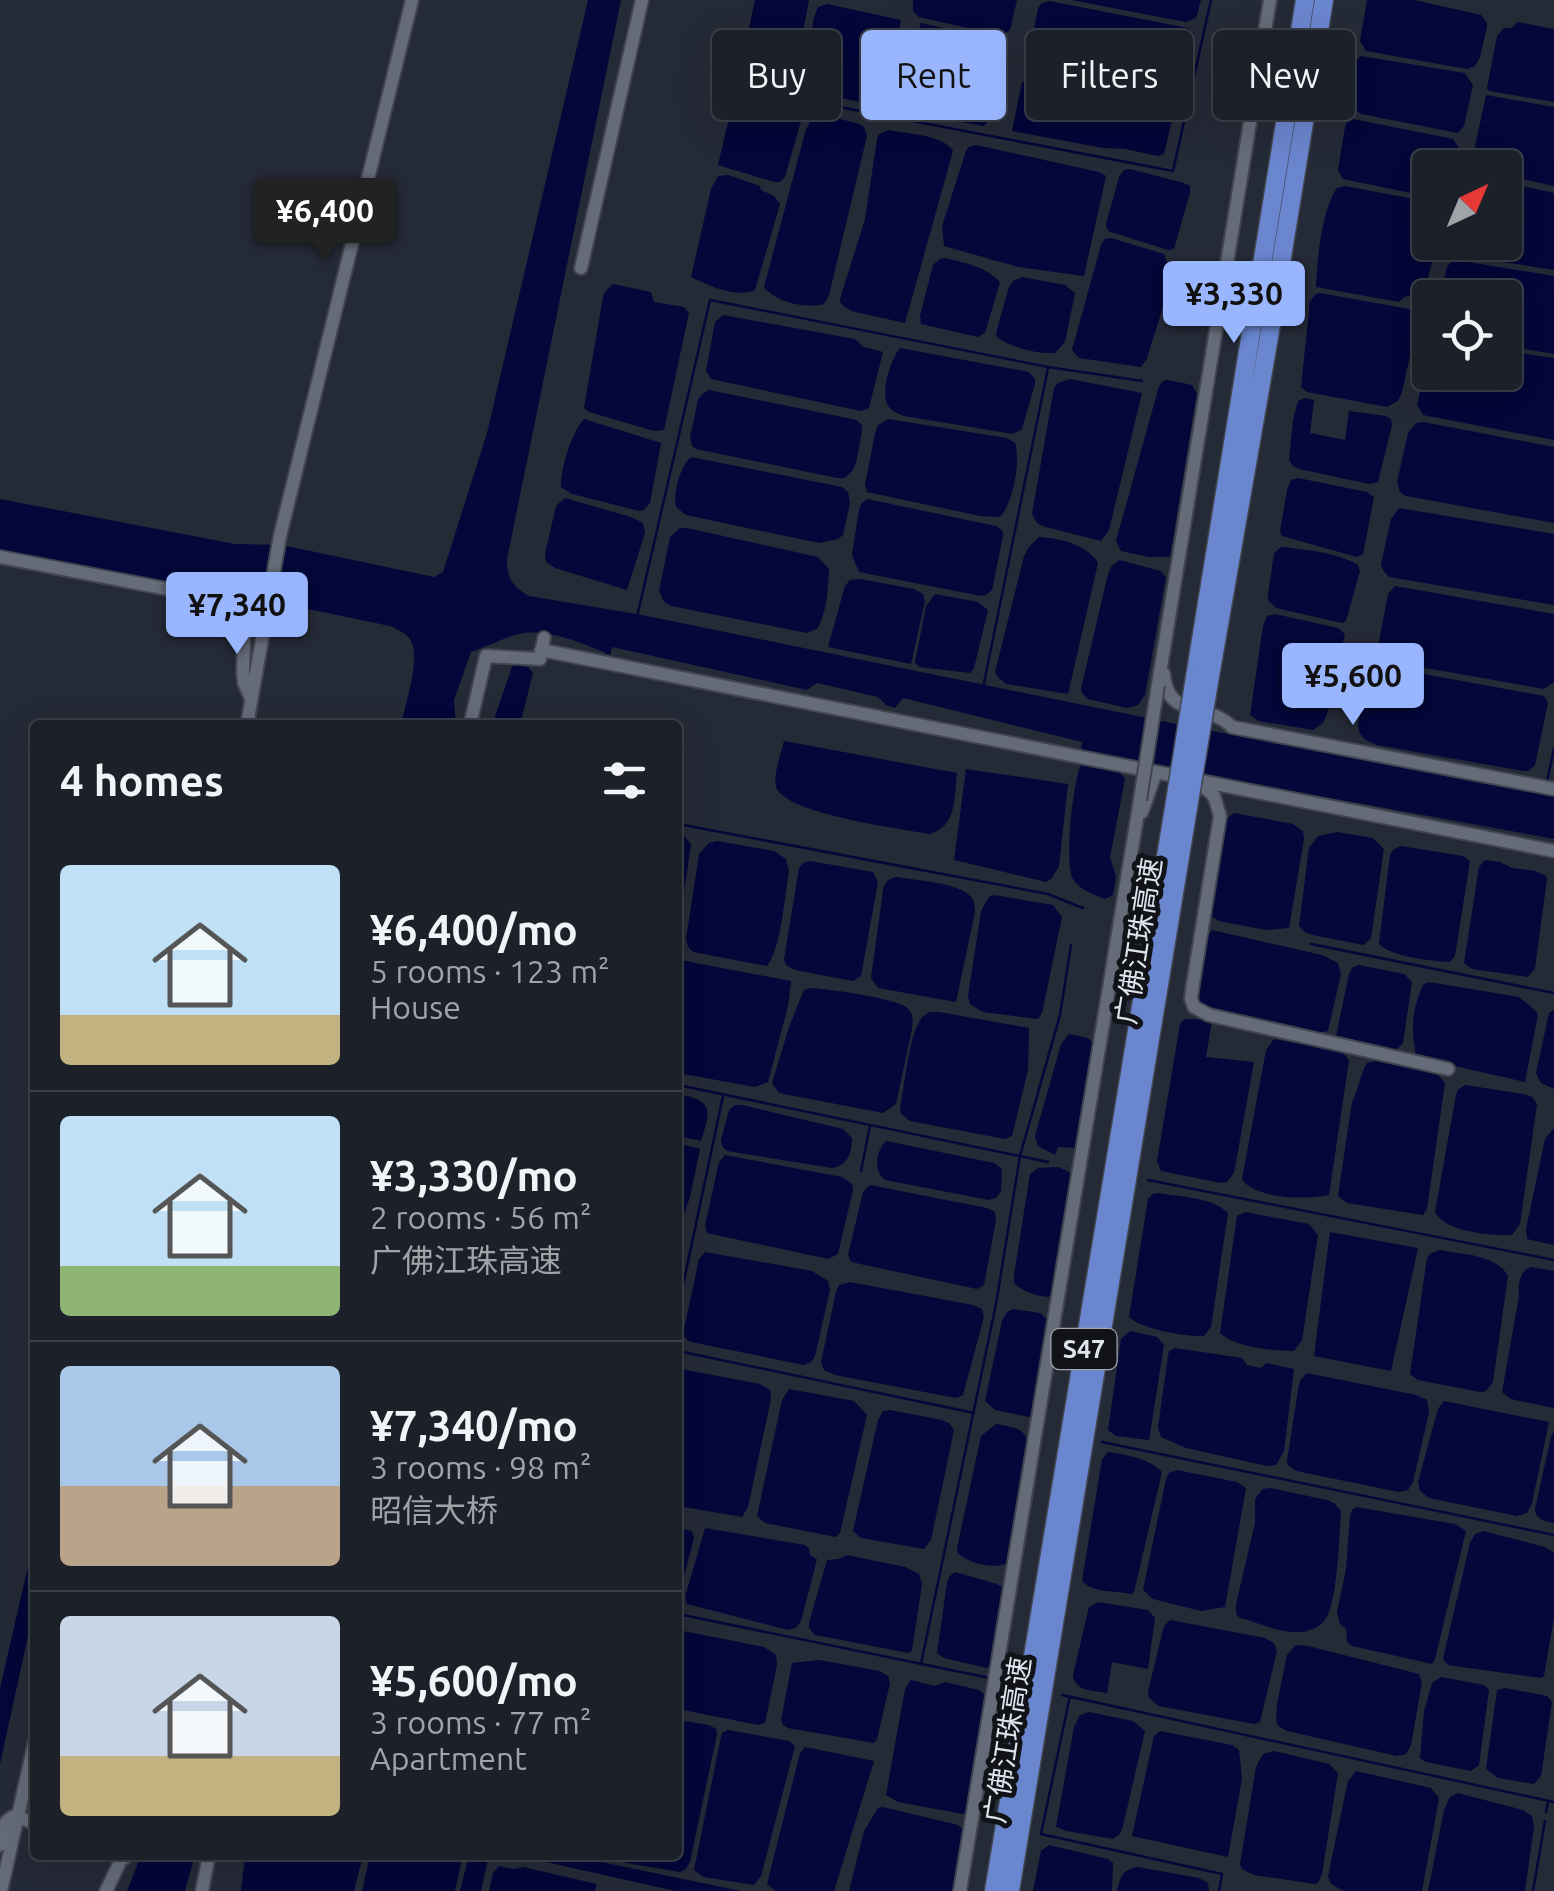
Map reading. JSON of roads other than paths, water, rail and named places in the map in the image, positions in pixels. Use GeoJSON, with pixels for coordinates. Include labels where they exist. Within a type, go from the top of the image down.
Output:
{"type":"FeatureCollection","features":[{"type":"Feature","properties":{"kind":"highway","name":"广佛江珠高速"},"geometry":{"type":"LineString","coordinates":[[1010,1891],[1202,680],[1305,0]]}},
{"type":"Feature","properties":{"kind":"highway","name":"广佛江珠高速"},"geometry":{"type":"LineString","coordinates":[[1202,680],[1268,343],[1324,0]]}},
{"type":"Feature","properties":{"kind":"highway","name":"广佛江珠高速"},"geometry":{"type":"LineString","coordinates":[[994,1891],[1181,808]]}},
{"type":"Feature","properties":{"kind":"street"},"geometry":{"type":"LineString","coordinates":[[248,720],[280,536],[412,0]]}},
{"type":"Feature","properties":{"kind":"street"},"geometry":{"type":"LineString","coordinates":[[580,268],[642,0]]}},
{"type":"Feature","properties":{"kind":"street"},"geometry":{"type":"LineString","coordinates":[[960,1891],[1270,0]]}},
{"type":"Feature","properties":{"kind":"street"},"geometry":{"type":"LineString","coordinates":[[0,556],[245,606],[243,672],[252,701]]}},
{"type":"Feature","properties":{"kind":"street"},"geometry":{"type":"LineString","coordinates":[[471,720],[486,656],[540,659],[542,644],[1554,851]]}},
{"type":"Feature","properties":{"kind":"street"},"geometry":{"type":"LineString","coordinates":[[1164,649],[1165,686],[1170,698],[1180,706],[1214,714],[1232,727],[1554,789]]}},
{"type":"Feature","properties":{"kind":"street"},"geometry":{"type":"LineString","coordinates":[[1134,833],[1156,772]]}},
{"type":"Feature","properties":{"kind":"street"},"geometry":{"type":"LineString","coordinates":[[1192,779],[1214,796],[1220,816],[1192,990],[1194,1007],[1210,1015],[1448,1069]]}},
{"type":"Feature","properties":{"kind":"street"},"geometry":{"type":"LineString","coordinates":[[2,1891],[30,1764]]}},
{"type":"Feature","properties":{"kind":"street"},"geometry":{"type":"LineString","coordinates":[[0,1844],[6,1822],[12,1817],[30,1823]]}},
{"type":"Feature","properties":{"kind":"street"},"geometry":{"type":"LineString","coordinates":[[106,1891],[118,1860]]}},
{"type":"Feature","properties":{"kind":"street"},"geometry":{"type":"LineString","coordinates":[[202,1891],[208,1860]]}},
{"type":"Feature","properties":{"kind":"waterway"},"geometry":{"type":"LineString","coordinates":[[841,107],[1173,171],[1211,0]]}},
{"type":"Feature","properties":{"kind":"waterway"},"geometry":{"type":"LineString","coordinates":[[637,617],[710,300],[1048,367],[1142,381]]}},
{"type":"Feature","properties":{"kind":"waterway"},"geometry":{"type":"LineString","coordinates":[[983,688],[1048,368]]}},
{"type":"Feature","properties":{"kind":"waterway"},"geometry":{"type":"LineString","coordinates":[[1547,781],[1554,749]]}},
{"type":"Feature","properties":{"kind":"waterway"},"geometry":{"type":"LineString","coordinates":[[682,825],[1048,894],[1083,908]]}},
{"type":"Feature","properties":{"kind":"waterway"},"geometry":{"type":"LineString","coordinates":[[1311,944],[1554,993]]}},
{"type":"Feature","properties":{"kind":"waterway"},"geometry":{"type":"LineString","coordinates":[[921,1664],[996,1304],[1020,1156],[1060,1015],[1071,945]]}},
{"type":"Feature","properties":{"kind":"waterway"},"geometry":{"type":"LineString","coordinates":[[682,1086],[1048,1162]]}},
{"type":"Feature","properties":{"kind":"waterway"},"geometry":{"type":"LineString","coordinates":[[682,1290],[723,1096]]}},
{"type":"Feature","properties":{"kind":"waterway"},"geometry":{"type":"LineString","coordinates":[[861,1171],[870,1126]]}},
{"type":"Feature","properties":{"kind":"waterway"},"geometry":{"type":"LineString","coordinates":[[1148,1180],[1554,1260]]}},
{"type":"Feature","properties":{"kind":"waterway"},"geometry":{"type":"LineString","coordinates":[[682,1352],[974,1413]]}},
{"type":"Feature","properties":{"kind":"waterway"},"geometry":{"type":"LineString","coordinates":[[1102,1442],[1554,1535]]}},
{"type":"Feature","properties":{"kind":"waterway"},"geometry":{"type":"LineString","coordinates":[[682,1615],[990,1678]]}},
{"type":"Feature","properties":{"kind":"waterway"},"geometry":{"type":"LineString","coordinates":[[1062,1695],[1554,1802]]}},
{"type":"Feature","properties":{"kind":"waterway"},"geometry":{"type":"LineString","coordinates":[[1070,1696],[1041,1834],[1222,1874],[1219,1891]]}},
{"type":"Feature","properties":{"kind":"waterway"},"geometry":{"type":"LineString","coordinates":[[1546,1812],[1548,1802]]}},
{"type":"Feature","properties":{"kind":"waterway"},"geometry":{"type":"LineString","coordinates":[[1533,1891],[1545,1821]]}}]}
